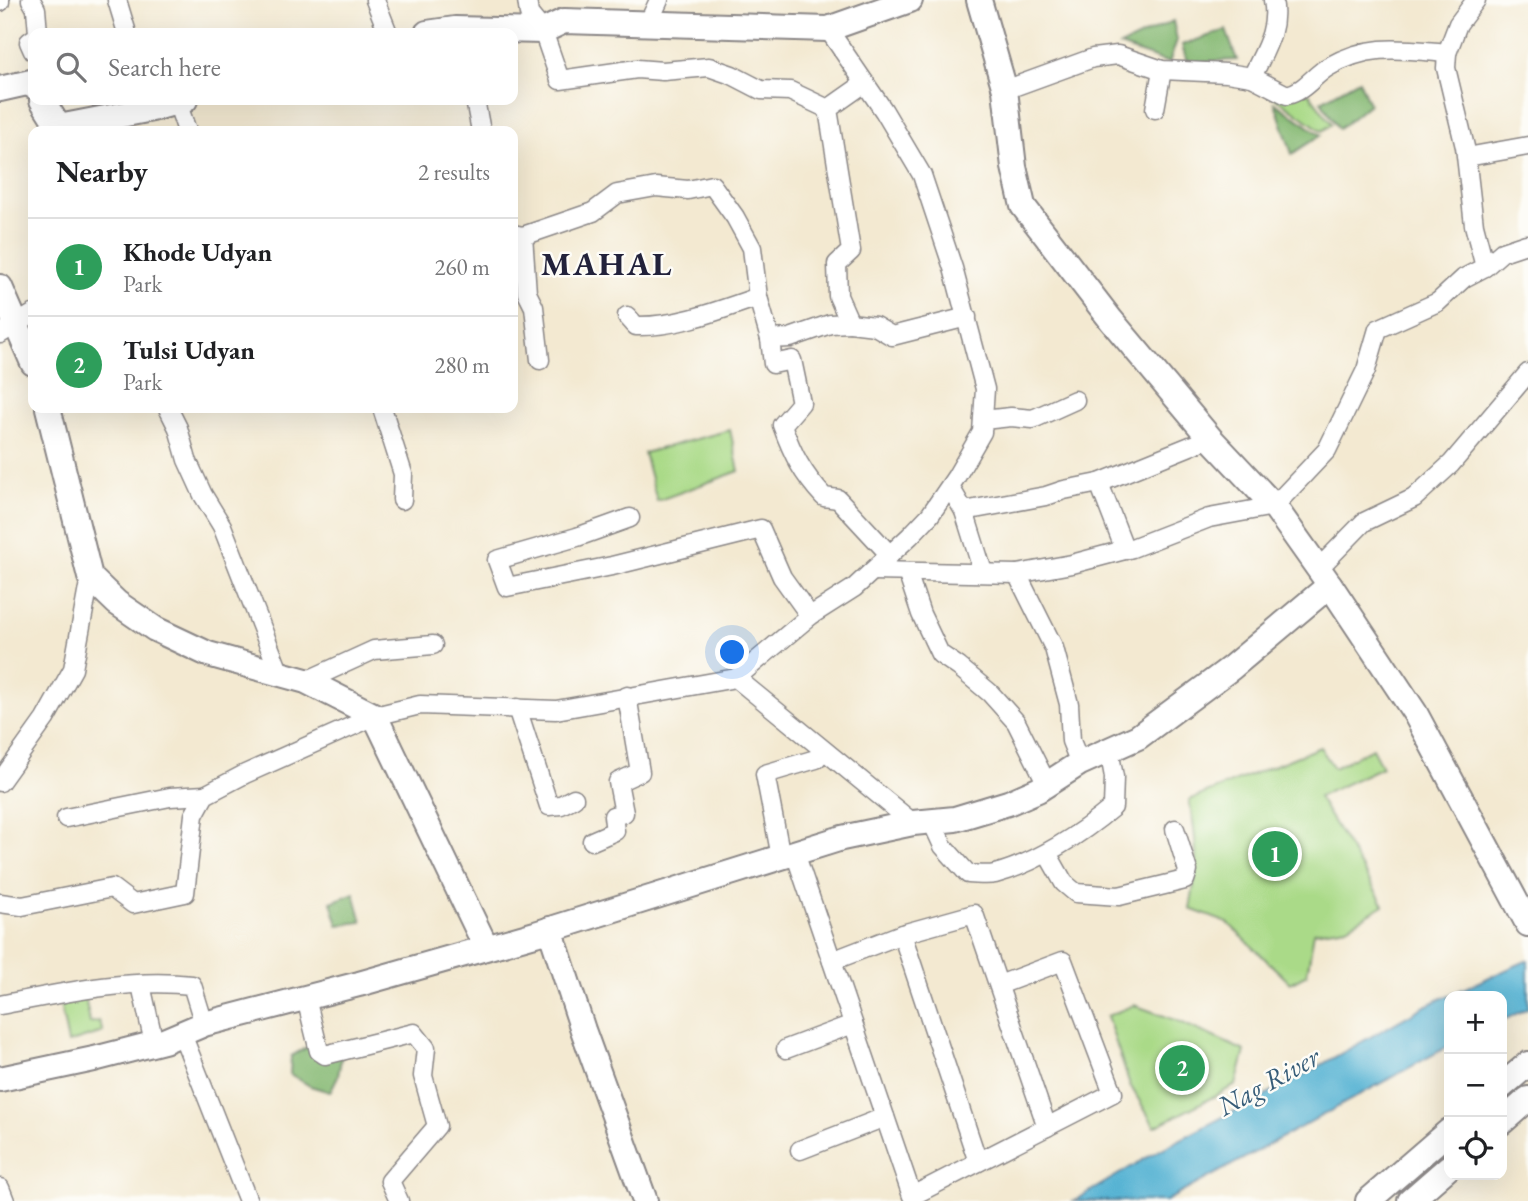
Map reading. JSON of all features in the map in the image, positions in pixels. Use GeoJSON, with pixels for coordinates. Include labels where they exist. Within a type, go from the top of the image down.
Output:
{"type":"FeatureCollection","features":[{"type":"Feature","properties":{"kind":"street"},"geometry":{"type":"LineString","coordinates":[[31,0],[36,9],[38,28]]}},
{"type":"Feature","properties":{"kind":"street"},"geometry":{"type":"LineString","coordinates":[[117,0],[125,28]]}},
{"type":"Feature","properties":{"kind":"street"},"geometry":{"type":"LineString","coordinates":[[375,0],[386,28]]}},
{"type":"Feature","properties":{"kind":"street"},"geometry":{"type":"LineString","coordinates":[[527,0],[528,14],[543,31],[560,80],[637,69],[663,71],[709,67],[761,90],[790,91],[828,109]]}},
{"type":"Feature","properties":{"kind":"street"},"geometry":{"type":"LineString","coordinates":[[648,24],[659,0]]}},
{"type":"Feature","properties":{"kind":"street"},"geometry":{"type":"LineString","coordinates":[[518,31],[543,31],[564,22],[828,29],[910,0]]}},
{"type":"Feature","properties":{"kind":"street"},"geometry":{"type":"LineString","coordinates":[[979,0],[1005,90],[1014,167],[1023,206],[1111,320],[1210,438],[1274,506],[1324,577],[1415,713],[1528,924]]}},
{"type":"Feature","properties":{"kind":"street"},"geometry":{"type":"LineString","coordinates":[[1252,77],[1270,38],[1276,16],[1273,0]]}},
{"type":"Feature","properties":{"kind":"street"},"geometry":{"type":"LineString","coordinates":[[1476,0],[1458,24],[1447,53],[1446,68],[1467,157],[1474,225],[1485,267]]}},
{"type":"Feature","properties":{"kind":"street"},"geometry":{"type":"LineString","coordinates":[[66,818],[170,797],[205,795],[245,774],[375,716],[420,705],[556,710],[736,678],[810,616],[854,588],[930,515],[982,432],[985,389],[953,268],[922,175],[828,29]]}},
{"type":"Feature","properties":{"kind":"street"},"geometry":{"type":"LineString","coordinates":[[1005,90],[1107,55],[1118,55],[1162,70],[1252,77],[1287,95],[1303,89],[1314,76],[1352,55],[1385,48],[1447,53]]}},
{"type":"Feature","properties":{"kind":"street"},"geometry":{"type":"LineString","coordinates":[[1155,109],[1162,70]]}},
{"type":"Feature","properties":{"kind":"street"},"geometry":{"type":"LineString","coordinates":[[828,109],[865,83]]}},
{"type":"Feature","properties":{"kind":"street"},"geometry":{"type":"LineString","coordinates":[[0,89],[28,87]]}},
{"type":"Feature","properties":{"kind":"street"},"geometry":{"type":"LineString","coordinates":[[46,105],[58,126]]}},
{"type":"Feature","properties":{"kind":"street"},"geometry":{"type":"LineString","coordinates":[[71,126],[146,105]]}},
{"type":"Feature","properties":{"kind":"street"},"geometry":{"type":"LineString","coordinates":[[182,105],[186,126]]}},
{"type":"Feature","properties":{"kind":"street"},"geometry":{"type":"LineString","coordinates":[[476,105],[480,126]]}},
{"type":"Feature","properties":{"kind":"street"},"geometry":{"type":"LineString","coordinates":[[828,109],[850,251],[837,264],[838,296],[850,323]]}},
{"type":"Feature","properties":{"kind":"street"},"geometry":{"type":"LineString","coordinates":[[1467,157],[1528,146]]}},
{"type":"Feature","properties":{"kind":"street"},"geometry":{"type":"LineString","coordinates":[[540,360],[534,307],[527,293],[518,235],[593,212],[617,194],[656,187],[688,190],[712,185],[735,217],[752,248],[758,297],[770,339],[773,364],[792,360],[801,403],[782,425],[792,452],[805,476],[824,497],[838,499],[890,555]]}},
{"type":"Feature","properties":{"kind":"street"},"geometry":{"type":"LineString","coordinates":[[873,571],[1017,575],[1125,550],[1209,518],[1274,506],[1327,450],[1366,370],[1378,329],[1438,302],[1464,278],[1485,267],[1502,252],[1528,245]]}},
{"type":"Feature","properties":{"kind":"street"},"geometry":{"type":"LineString","coordinates":[[0,287],[28,351]]}},
{"type":"Feature","properties":{"kind":"street"},"geometry":{"type":"LineString","coordinates":[[627,316],[636,326],[650,327],[707,314],[758,297]]}},
{"type":"Feature","properties":{"kind":"street"},"geometry":{"type":"LineString","coordinates":[[770,339],[790,338],[830,324],[850,323],[875,326],[892,336],[967,317]]}},
{"type":"Feature","properties":{"kind":"street"},"geometry":{"type":"LineString","coordinates":[[0,1079],[154,1043],[204,1024],[543,932],[842,838],[923,822],[955,819],[1008,803],[1047,784],[1080,763],[1138,737],[1221,676],[1324,577],[1364,522],[1414,498],[1442,472],[1528,373]]}},
{"type":"Feature","properties":{"kind":"street"},"geometry":{"type":"LineString","coordinates":[[983,420],[1011,417],[1033,419],[1075,400]]}},
{"type":"Feature","properties":{"kind":"street"},"geometry":{"type":"LineString","coordinates":[[0,782],[45,719],[73,669],[90,577],[49,413]]}},
{"type":"Feature","properties":{"kind":"street"},"geometry":{"type":"LineString","coordinates":[[170,413],[178,428],[187,460],[203,495],[222,526],[280,674]]}},
{"type":"Feature","properties":{"kind":"street"},"geometry":{"type":"LineString","coordinates":[[384,413],[403,474],[402,500]]}},
{"type":"Feature","properties":{"kind":"street"},"geometry":{"type":"LineString","coordinates":[[964,511],[1099,483],[1210,438]]}},
{"type":"Feature","properties":{"kind":"street"},"geometry":{"type":"LineString","coordinates":[[1099,483],[1125,550]]}},
{"type":"Feature","properties":{"kind":"street"},"geometry":{"type":"LineString","coordinates":[[950,487],[964,511],[983,572]]}},
{"type":"Feature","properties":{"kind":"street"},"geometry":{"type":"LineString","coordinates":[[630,518],[577,537],[497,560],[508,587],[612,566],[761,528],[782,577],[810,616]]}},
{"type":"Feature","properties":{"kind":"street"},"geometry":{"type":"LineString","coordinates":[[907,572],[921,614],[940,654],[990,693],[1016,722],[1047,784]]}},
{"type":"Feature","properties":{"kind":"street"},"geometry":{"type":"LineString","coordinates":[[1017,575],[1054,648],[1069,704],[1071,741],[1080,763]]}},
{"type":"Feature","properties":{"kind":"street"},"geometry":{"type":"LineString","coordinates":[[90,577],[117,603],[155,629],[208,654],[306,681],[375,716],[486,947]]}},
{"type":"Feature","properties":{"kind":"street"},"geometry":{"type":"LineString","coordinates":[[306,681],[374,650],[433,645]]}},
{"type":"Feature","properties":{"kind":"street"},"geometry":{"type":"LineString","coordinates":[[736,678],[823,751],[923,822],[968,874],[993,875],[1047,853],[1090,827],[1113,807],[1114,777],[1109,750]]}},
{"type":"Feature","properties":{"kind":"street"},"geometry":{"type":"LineString","coordinates":[[592,841],[615,831],[613,816],[624,813],[618,782],[640,772],[627,696]]}},
{"type":"Feature","properties":{"kind":"street"},"geometry":{"type":"LineString","coordinates":[[517,708],[549,806],[574,798]]}},
{"type":"Feature","properties":{"kind":"street"},"geometry":{"type":"LineString","coordinates":[[823,751],[816,759],[765,774],[788,855],[832,961],[912,1196],[1113,1093],[1063,961],[999,985]]}},
{"type":"Feature","properties":{"kind":"street"},"geometry":{"type":"LineString","coordinates":[[0,902],[22,906],[112,887],[133,904],[185,893],[194,815],[205,795]]}},
{"type":"Feature","properties":{"kind":"street"},"geometry":{"type":"LineString","coordinates":[[1047,853],[1065,883],[1076,893],[1119,896],[1185,880],[1188,871],[1175,829]]}},
{"type":"Feature","properties":{"kind":"street"},"geometry":{"type":"LineString","coordinates":[[832,961],[902,934],[974,914],[1047,1127]]}},
{"type":"Feature","properties":{"kind":"street"},"geometry":{"type":"LineString","coordinates":[[543,932],[606,1137],[631,1201]]}},
{"type":"Feature","properties":{"kind":"street"},"geometry":{"type":"LineString","coordinates":[[543,932],[583,1030],[645,1201]]}},
{"type":"Feature","properties":{"kind":"street"},"geometry":{"type":"LineString","coordinates":[[902,934],[978,1162]]}},
{"type":"Feature","properties":{"kind":"street"},"geometry":{"type":"LineString","coordinates":[[0,1005],[66,993],[141,985],[192,985],[204,1024]]}},
{"type":"Feature","properties":{"kind":"street"},"geometry":{"type":"LineString","coordinates":[[141,985],[154,1043]]}},
{"type":"Feature","properties":{"kind":"street"},"geometry":{"type":"LineString","coordinates":[[306,998],[319,1051],[325,1055],[414,1033],[426,1048],[423,1076],[437,1126],[390,1181],[398,1201]]}},
{"type":"Feature","properties":{"kind":"street"},"geometry":{"type":"LineString","coordinates":[[786,1049],[853,1024]]}},
{"type":"Feature","properties":{"kind":"street"},"geometry":{"type":"LineString","coordinates":[[181,1034],[248,1201]]}},
{"type":"Feature","properties":{"kind":"street"},"geometry":{"type":"LineString","coordinates":[[1507,1082],[1528,1064]]}},
{"type":"Feature","properties":{"kind":"street"},"geometry":{"type":"LineString","coordinates":[[1507,1118],[1528,1099]]}},
{"type":"Feature","properties":{"kind":"street"},"geometry":{"type":"LineString","coordinates":[[800,1150],[885,1117]]}},
{"type":"Feature","properties":{"kind":"street"},"geometry":{"type":"LineString","coordinates":[[1368,1201],[1444,1135]]}},
{"type":"Feature","properties":{"kind":"street"},"geometry":{"type":"LineString","coordinates":[[1410,1201],[1444,1171]]}},
{"type":"Feature","properties":{"kind":"street"},"geometry":{"type":"LineString","coordinates":[[0,1188],[5,1201]]}},
{"type":"Feature","properties":{"kind":"green space"},"geometry":{"type":"Polygon","coordinates":[[[1173,21],[1177,40],[1169,63],[1120,46],[1173,21]]]}},
{"type":"Feature","properties":{"kind":"green space"},"geometry":{"type":"Polygon","coordinates":[[[1226,30],[1237,60],[1187,62],[1182,45],[1226,30]]]}},
{"type":"Feature","properties":{"kind":"green space"},"geometry":{"type":"Polygon","coordinates":[[[1359,80],[1369,104],[1339,129],[1321,101],[1359,80]]]}},
{"type":"Feature","properties":{"kind":"green space"},"geometry":{"type":"Polygon","coordinates":[[[1265,90],[1308,92],[1332,124],[1322,131],[1265,90]]]}},
{"type":"Feature","properties":{"kind":"green space"},"geometry":{"type":"Polygon","coordinates":[[[1275,103],[1321,135],[1292,154],[1275,103]]]}},
{"type":"Feature","properties":{"kind":"green space"},"geometry":{"type":"Polygon","coordinates":[[[730,430],[739,471],[657,501],[644,453],[730,430]]]}},
{"type":"Feature","properties":{"kind":"green space"},"geometry":{"type":"Polygon","coordinates":[[[1320,747],[1334,768],[1372,748],[1382,767],[1318,797],[1384,905],[1347,927],[1314,932],[1307,974],[1290,983],[1228,923],[1190,909],[1196,855],[1189,800],[1320,747]]]}},
{"type":"Feature","properties":{"kind":"green space"},"geometry":{"type":"Polygon","coordinates":[[[354,893],[362,922],[338,925],[331,902],[354,893]]]}},
{"type":"Feature","properties":{"kind":"green space"},"geometry":{"type":"Polygon","coordinates":[[[85,997],[90,1023],[99,1021],[103,1032],[68,1043],[60,1003],[85,997]]]}},
{"type":"Feature","properties":{"kind":"green space"},"geometry":{"type":"Polygon","coordinates":[[[1134,1005],[1245,1051],[1236,1085],[1155,1127],[1130,1085],[1107,1016],[1134,1005]]]}},
{"type":"Feature","properties":{"kind":"green space"},"geometry":{"type":"Polygon","coordinates":[[[311,1045],[342,1054],[338,1076],[330,1092],[310,1086],[290,1074],[291,1056],[311,1045]]]}},
{"type":"Feature","properties":{"kind":"water"},"geometry":{"type":"Polygon","coordinates":[[[1528,960],[1528,1008],[1507,1018],[1507,991],[1458,991],[1528,960]]]}},
{"type":"Feature","properties":{"kind":"water"},"geometry":{"type":"Polygon","coordinates":[[[1444,997],[1444,1049],[1166,1201],[1074,1201],[1156,1152],[1303,1075],[1444,997]]]}},
{"type":"Feature","properties":{"kind":"place","name":"Khode Udyan"},"geometry":{"type":"Point","coordinates":[1275,854]}},
{"type":"Feature","properties":{"kind":"place","name":"Tulsi Udyan"},"geometry":{"type":"Point","coordinates":[1182,1068]}},
{"type":"Feature","properties":{"kind":"district","name":"MAHAL"},"geometry":{"type":"Point","coordinates":[607,263]}},
{"type":"Feature","properties":{"kind":"water label","name":"Nag River"},"geometry":{"type":"Point","coordinates":[1268,1081]}}]}
